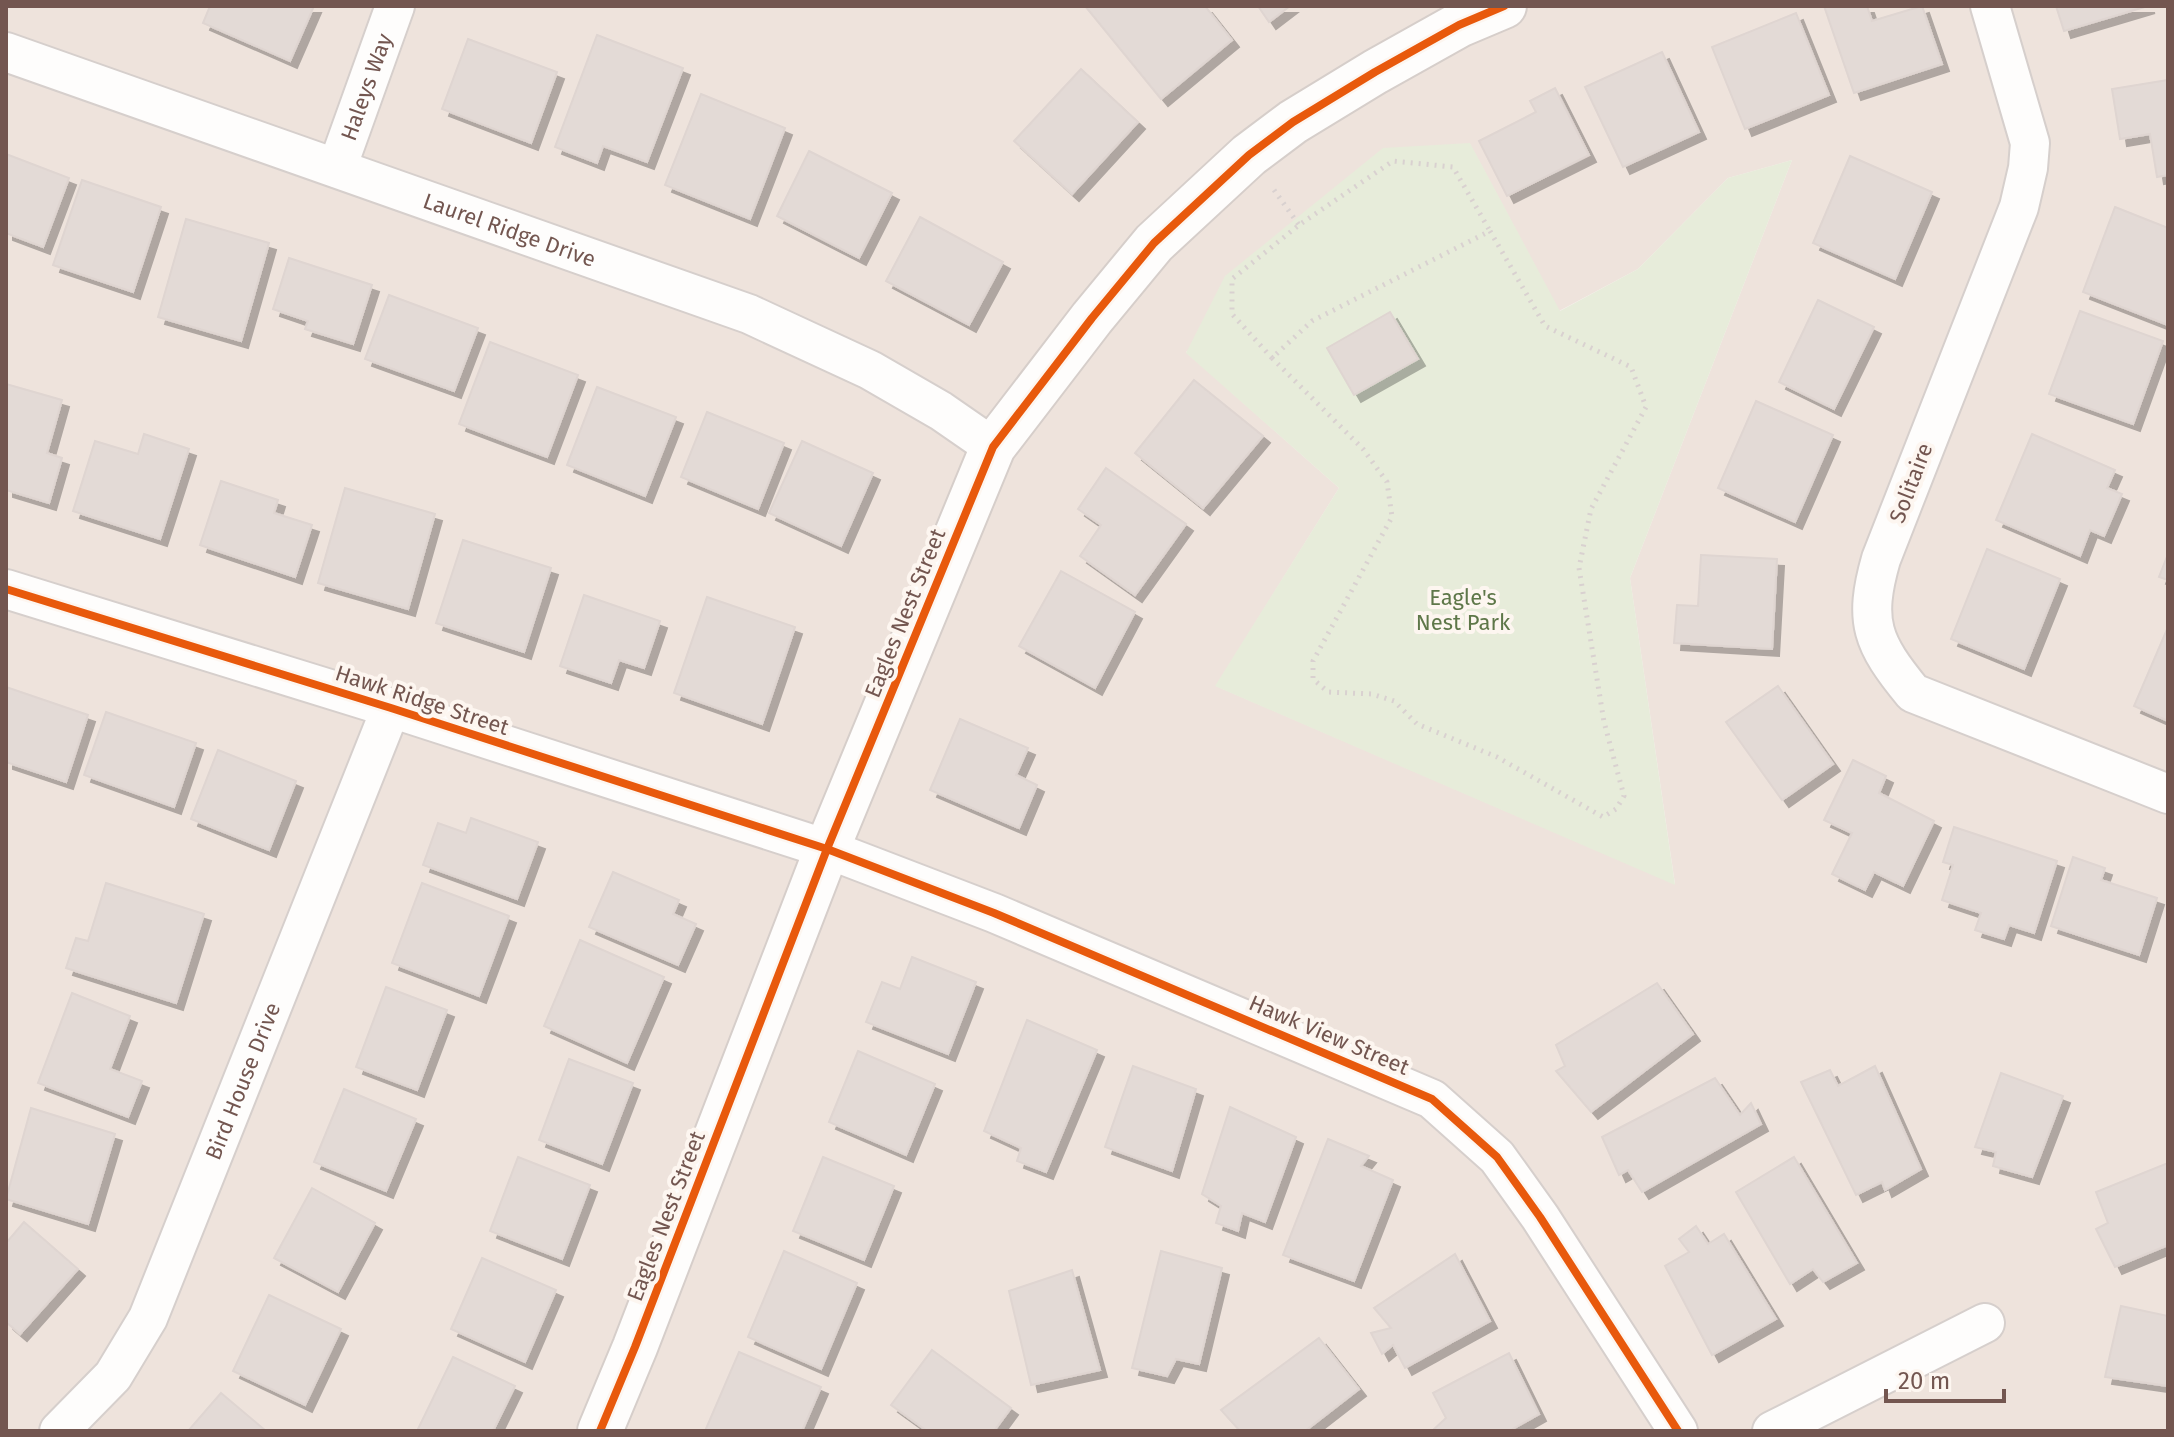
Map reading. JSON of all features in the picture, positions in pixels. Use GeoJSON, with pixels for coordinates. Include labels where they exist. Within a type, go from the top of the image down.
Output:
{"type":"FeatureCollection","features":[{"type":"Feature","properties":{"kind":"street","name":"Haleys Way"},"geometry":{"type":"LineString","coordinates":[[337,168],[395,6]]}},
{"type":"Feature","properties":{"kind":"street","name":"Eagles Nest Street"},"geometry":{"type":"LineString","coordinates":[[600,1431],[827,849],[993,447],[1154,243],[1249,155],[1293,122],[1375,72],[1459,25],[1504,6]]}},
{"type":"Feature","properties":{"kind":"street","name":"Solitaire"},"geometry":{"type":"LineString","coordinates":[[1990,6],[2030,143],[2028,168],[2019,207],[1881,559],[1870,612],[1876,636],[1888,662],[1913,693],[2168,794]]}},
{"type":"Feature","properties":{"kind":"street","name":"Laurel Ridge Drive"},"geometry":{"type":"LineString","coordinates":[[6,52],[749,314],[870,370],[941,411],[993,447]]}},
{"type":"Feature","properties":{"kind":"street","name":"Hawk Ridge Street"},"geometry":{"type":"LineString","coordinates":[[6,589],[391,708],[827,849]]}},
{"type":"Feature","properties":{"kind":"street","name":"Bird House Drive"},"geometry":{"type":"LineString","coordinates":[[59,1431],[113,1376],[148,1318],[391,708]]}},
{"type":"Feature","properties":{"kind":"street","name":"Hawk View Street"},"geometry":{"type":"LineString","coordinates":[[827,849],[994,913],[1432,1099],[1497,1157],[1506,1169],[1678,1431]]}},
{"type":"Feature","properties":{"kind":"street"},"geometry":{"type":"LineString","coordinates":[[1772,1431],[1985,1323]]}},
{"type":"Feature","properties":{"kind":"path"},"geometry":{"type":"LineString","coordinates":[[1393,161],[1453,167],[1490,231],[1545,326],[1631,367],[1646,407],[1591,509],[1579,568],[1604,722],[1624,796],[1616,809],[1603,817],[1497,757],[1417,724],[1394,701],[1372,694],[1328,692],[1313,679],[1313,661],[1392,517],[1387,482],[1363,449],[1232,314],[1232,279],[1299,225],[1393,161]]}},
{"type":"Feature","properties":{"kind":"path"},"geometry":{"type":"LineString","coordinates":[[1272,358],[1312,321],[1490,231]]}},
{"type":"Feature","properties":{"kind":"shaded area"},"geometry":{"type":"Polygon","coordinates":[[[6,6],[2168,6],[2168,1431],[6,1431],[6,6]],[[1470,144],[1186,352],[1339,488],[1216,686],[1675,884],[1630,578],[1792,160],[1728,178],[1638,269],[1559,311],[1470,144]]]}},
{"type":"Feature","properties":{"kind":"green space","name":"Eagle's Nest Park"},"geometry":{"type":"Polygon","coordinates":[[[1470,143],[1560,311],[1638,269],[1728,178],[1792,160],[1630,578],[1675,885],[1215,686],[1339,488],[1186,353],[1225,276],[1383,148],[1470,143]]]}},
{"type":"Feature","properties":{"kind":"building"},"geometry":{"type":"Polygon","coordinates":[[[210,6],[314,6],[290,61],[203,23],[210,6]]]}},
{"type":"Feature","properties":{"kind":"building"},"geometry":{"type":"Polygon","coordinates":[[[1085,6],[1205,6],[1232,40],[1161,99],[1085,6]]]}},
{"type":"Feature","properties":{"kind":"building"},"geometry":{"type":"Polygon","coordinates":[[[1258,6],[1290,6],[1269,22],[1258,6]]]}},
{"type":"Feature","properties":{"kind":"building"},"geometry":{"type":"Polygon","coordinates":[[[1824,6],[1867,6],[1872,21],[1922,6],[1942,64],[1854,93],[1824,6]]]}},
{"type":"Feature","properties":{"kind":"building"},"geometry":{"type":"Polygon","coordinates":[[[2056,6],[2148,6],[2064,31],[2056,6]]]}},
{"type":"Feature","properties":{"kind":"building"},"geometry":{"type":"Polygon","coordinates":[[[1796,13],[1829,95],[1745,129],[1712,47],[1796,13]]]}},
{"type":"Feature","properties":{"kind":"building"},"geometry":{"type":"Polygon","coordinates":[[[597,35],[683,68],[647,162],[603,146],[597,163],[555,147],[597,35]]]}},
{"type":"Feature","properties":{"kind":"building"},"geometry":{"type":"Polygon","coordinates":[[[468,39],[557,72],[531,143],[442,109],[468,39]]]}},
{"type":"Feature","properties":{"kind":"building"},"geometry":{"type":"Polygon","coordinates":[[[1662,52],[1699,132],[1623,167],[1585,87],[1662,52]]]}},
{"type":"Feature","properties":{"kind":"building"},"geometry":{"type":"Polygon","coordinates":[[[1081,69],[1138,122],[1072,194],[1014,141],[1081,69]]]}},
{"type":"Feature","properties":{"kind":"building"},"geometry":{"type":"Polygon","coordinates":[[[2168,80],[2168,175],[2157,177],[2150,134],[2120,139],[2112,89],[2168,80]]]}},
{"type":"Feature","properties":{"kind":"building"},"geometry":{"type":"Polygon","coordinates":[[[1555,88],[1589,155],[1507,196],[1479,141],[1536,112],[1530,101],[1555,88]]]}},
{"type":"Feature","properties":{"kind":"building"},"geometry":{"type":"Polygon","coordinates":[[[701,94],[785,128],[750,219],[665,185],[701,94]]]}},
{"type":"Feature","properties":{"kind":"building"},"geometry":{"type":"Polygon","coordinates":[[[809,151],[892,193],[859,258],[777,216],[809,151]]]}},
{"type":"Feature","properties":{"kind":"building"},"geometry":{"type":"Polygon","coordinates":[[[6,154],[69,178],[43,247],[6,233],[6,154]]]}},
{"type":"Feature","properties":{"kind":"building"},"geometry":{"type":"Polygon","coordinates":[[[1850,156],[1932,192],[1895,279],[1813,243],[1850,156]]]}},
{"type":"Feature","properties":{"kind":"building"},"geometry":{"type":"Polygon","coordinates":[[[82,180],[161,207],[133,292],[53,265],[82,180]]]}},
{"type":"Feature","properties":{"kind":"building"},"geometry":{"type":"Polygon","coordinates":[[[2115,207],[2168,228],[2168,325],[2083,292],[2115,207]]]}},
{"type":"Feature","properties":{"kind":"building"},"geometry":{"type":"Polygon","coordinates":[[[920,217],[1003,262],[969,325],[886,281],[920,217]]]}},
{"type":"Feature","properties":{"kind":"building"},"geometry":{"type":"Polygon","coordinates":[[[186,219],[269,243],[241,341],[158,317],[186,219]]]}},
{"type":"Feature","properties":{"kind":"building"},"geometry":{"type":"Polygon","coordinates":[[[289,258],[372,285],[353,344],[305,329],[308,321],[273,309],[289,258]]]}},
{"type":"Feature","properties":{"kind":"building"},"geometry":{"type":"Polygon","coordinates":[[[389,295],[478,328],[454,391],[365,359],[389,295]]]}},
{"type":"Feature","properties":{"kind":"building"},"geometry":{"type":"Polygon","coordinates":[[[1818,300],[1874,327],[1834,409],[1779,382],[1818,300]]]}},
{"type":"Feature","properties":{"kind":"building"},"geometry":{"type":"Polygon","coordinates":[[[2080,311],[2163,341],[2133,424],[2049,394],[2080,311]]]}},
{"type":"Feature","properties":{"kind":"building"},"geometry":{"type":"Polygon","coordinates":[[[1390,312],[1418,359],[1354,395],[1327,348],[1390,312]]]}},
{"type":"Feature","properties":{"kind":"building"},"geometry":{"type":"Polygon","coordinates":[[[490,342],[578,375],[547,457],[459,424],[490,342]]]}},
{"type":"Feature","properties":{"kind":"building"},"geometry":{"type":"Polygon","coordinates":[[[1194,380],[1263,436],[1203,508],[1135,453],[1194,380]]]}},
{"type":"Feature","properties":{"kind":"building"},"geometry":{"type":"Polygon","coordinates":[[[6,384],[62,400],[47,453],[62,458],[49,503],[6,490],[6,384]]]}},
{"type":"Feature","properties":{"kind":"building"},"geometry":{"type":"Polygon","coordinates":[[[597,387],[676,417],[645,496],[567,465],[597,387]]]}},
{"type":"Feature","properties":{"kind":"building"},"geometry":{"type":"Polygon","coordinates":[[[1756,401],[1833,435],[1795,522],[1718,488],[1756,401]]]}},
{"type":"Feature","properties":{"kind":"building"},"geometry":{"type":"Polygon","coordinates":[[[707,412],[784,443],[758,509],[681,477],[707,412]]]}},
{"type":"Feature","properties":{"kind":"building"},"geometry":{"type":"Polygon","coordinates":[[[144,434],[189,449],[160,539],[73,511],[95,441],[138,454],[144,434]]]}},
{"type":"Feature","properties":{"kind":"building"},"geometry":{"type":"Polygon","coordinates":[[[2032,434],[2115,470],[2107,488],[2122,494],[2104,536],[2090,530],[2080,556],[1996,520],[2032,434]]]}},
{"type":"Feature","properties":{"kind":"building"},"geometry":{"type":"Polygon","coordinates":[[[802,441],[873,473],[841,546],[769,513],[802,441]]]}},
{"type":"Feature","properties":{"kind":"building"},"geometry":{"type":"Polygon","coordinates":[[[1106,468],[1186,524],[1135,595],[1080,556],[1101,525],[1078,509],[1106,468]]]}},
{"type":"Feature","properties":{"kind":"building"},"geometry":{"type":"Polygon","coordinates":[[[221,481],[278,500],[274,513],[312,525],[295,577],[200,545],[221,481]]]}},
{"type":"Feature","properties":{"kind":"building"},"geometry":{"type":"Polygon","coordinates":[[[345,488],[435,514],[408,609],[318,583],[345,488]]]}},
{"type":"Feature","properties":{"kind":"building"},"geometry":{"type":"Polygon","coordinates":[[[463,540],[551,568],[524,652],[436,623],[463,540]]]}},
{"type":"Feature","properties":{"kind":"building"},"geometry":{"type":"Polygon","coordinates":[[[1987,549],[2060,579],[2024,669],[1951,639],[1987,549]]]}},
{"type":"Feature","properties":{"kind":"building"},"geometry":{"type":"Polygon","coordinates":[[[2168,554],[2168,580],[2159,577],[2168,554]]]}},
{"type":"Feature","properties":{"kind":"building"},"geometry":{"type":"Polygon","coordinates":[[[1701,555],[1777,559],[1772,649],[1674,643],[1677,605],[1698,606],[1701,555]]]}},
{"type":"Feature","properties":{"kind":"building"},"geometry":{"type":"Polygon","coordinates":[[[1061,571],[1135,612],[1095,688],[1019,646],[1061,571]]]}},
{"type":"Feature","properties":{"kind":"building"},"geometry":{"type":"Polygon","coordinates":[[[584,595],[660,621],[644,668],[619,660],[611,683],[560,666],[584,595]]]}},
{"type":"Feature","properties":{"kind":"building"},"geometry":{"type":"Polygon","coordinates":[[[707,597],[795,627],[762,724],[674,693],[707,597]]]}},
{"type":"Feature","properties":{"kind":"building"},"geometry":{"type":"Polygon","coordinates":[[[2168,627],[2168,721],[2134,706],[2168,627]]]}},
{"type":"Feature","properties":{"kind":"building"},"geometry":{"type":"Polygon","coordinates":[[[1778,686],[1833,764],[1782,800],[1726,722],[1778,686]]]}},
{"type":"Feature","properties":{"kind":"building"},"geometry":{"type":"Polygon","coordinates":[[[6,687],[88,715],[66,782],[6,762],[6,687]]]}},
{"type":"Feature","properties":{"kind":"building"},"geometry":{"type":"Polygon","coordinates":[[[106,712],[196,743],[174,807],[84,775],[106,712]]]}},
{"type":"Feature","properties":{"kind":"building"},"geometry":{"type":"Polygon","coordinates":[[[960,719],[1028,748],[1016,775],[1037,785],[1019,828],[930,790],[960,719]]]}},
{"type":"Feature","properties":{"kind":"building"},"geometry":{"type":"Polygon","coordinates":[[[218,750],[296,781],[269,850],[191,819],[218,750]]]}},
{"type":"Feature","properties":{"kind":"building"},"geometry":{"type":"Polygon","coordinates":[[[1853,760],[1886,776],[1879,793],[1934,821],[1903,886],[1874,872],[1865,890],[1832,874],[1852,833],[1824,820],[1853,760]]]}},
{"type":"Feature","properties":{"kind":"building"},"geometry":{"type":"Polygon","coordinates":[[[471,818],[538,842],[517,899],[423,865],[438,823],[466,833],[471,818]]]}},
{"type":"Feature","properties":{"kind":"building"},"geometry":{"type":"Polygon","coordinates":[[[1954,827],[2057,861],[2034,933],[2009,925],[2004,939],[1975,930],[1981,913],[1942,900],[1953,865],[1943,862],[1954,827]]]}},
{"type":"Feature","properties":{"kind":"building"},"geometry":{"type":"Polygon","coordinates":[[[2073,857],[2105,868],[2101,880],[2157,898],[2139,955],[2051,926],[2073,857]]]}},
{"type":"Feature","properties":{"kind":"building"},"geometry":{"type":"Polygon","coordinates":[[[613,872],[679,900],[673,914],[696,924],[678,965],[589,927],[613,872]]]}},
{"type":"Feature","properties":{"kind":"building"},"geometry":{"type":"Polygon","coordinates":[[[106,883],[204,914],[176,1003],[66,968],[76,938],[88,941],[106,883]]]}},
{"type":"Feature","properties":{"kind":"building"},"geometry":{"type":"Polygon","coordinates":[[[422,883],[509,916],[479,996],[392,963],[422,883]]]}},
{"type":"Feature","properties":{"kind":"building"},"geometry":{"type":"Polygon","coordinates":[[[580,940],[664,977],[627,1063],[544,1026],[580,940]]]}},
{"type":"Feature","properties":{"kind":"building"},"geometry":{"type":"Polygon","coordinates":[[[912,957],[976,982],[948,1054],[866,1022],[882,982],[900,989],[912,957]]]}},
{"type":"Feature","properties":{"kind":"building"},"geometry":{"type":"Polygon","coordinates":[[[1657,983],[1693,1034],[1591,1112],[1556,1071],[1565,1066],[1556,1045],[1657,983]]]}},
{"type":"Feature","properties":{"kind":"building"},"geometry":{"type":"Polygon","coordinates":[[[386,987],[447,1010],[417,1090],[356,1067],[386,987]]]}},
{"type":"Feature","properties":{"kind":"building"},"geometry":{"type":"Polygon","coordinates":[[[72,993],[130,1016],[110,1069],[142,1081],[128,1117],[38,1083],[72,993]]]}},
{"type":"Feature","properties":{"kind":"building"},"geometry":{"type":"Polygon","coordinates":[[[1027,1020],[1097,1050],[1046,1172],[1017,1161],[1021,1148],[984,1131],[1027,1020]]]}},
{"type":"Feature","properties":{"kind":"building"},"geometry":{"type":"Polygon","coordinates":[[[858,1051],[935,1084],[906,1155],[829,1122],[858,1051]]]}},
{"type":"Feature","properties":{"kind":"building"},"geometry":{"type":"Polygon","coordinates":[[[569,1059],[633,1083],[602,1164],[539,1140],[569,1059]]]}},
{"type":"Feature","properties":{"kind":"building"},"geometry":{"type":"Polygon","coordinates":[[[1133,1066],[1196,1089],[1172,1171],[1105,1147],[1133,1066]]]}},
{"type":"Feature","properties":{"kind":"building"},"geometry":{"type":"Polygon","coordinates":[[[1875,1066],[1921,1169],[1885,1190],[1882,1182],[1856,1195],[1801,1082],[1830,1070],[1838,1086],[1875,1066]]]}},
{"type":"Feature","properties":{"kind":"building"},"geometry":{"type":"Polygon","coordinates":[[[2001,1073],[2063,1096],[2032,1177],[1993,1166],[1996,1152],[1975,1147],[2001,1073]]]}},
{"type":"Feature","properties":{"kind":"building"},"geometry":{"type":"Polygon","coordinates":[[[1715,1078],[1740,1115],[1751,1103],[1761,1124],[1642,1192],[1628,1170],[1619,1175],[1602,1137],[1715,1078]]]}},
{"type":"Feature","properties":{"kind":"building"},"geometry":{"type":"Polygon","coordinates":[[[344,1089],[416,1119],[386,1191],[314,1162],[344,1089]]]}},
{"type":"Feature","properties":{"kind":"building"},"geometry":{"type":"Polygon","coordinates":[[[1230,1107],[1296,1137],[1265,1222],[1242,1213],[1238,1231],[1216,1223],[1221,1206],[1202,1194],[1230,1107]]]}},
{"type":"Feature","properties":{"kind":"building"},"geometry":{"type":"Polygon","coordinates":[[[31,1108],[115,1134],[88,1224],[6,1199],[31,1108]]]}},
{"type":"Feature","properties":{"kind":"building"},"geometry":{"type":"Polygon","coordinates":[[[1328,1139],[1369,1156],[1361,1166],[1393,1180],[1354,1281],[1283,1255],[1328,1139]]]}},
{"type":"Feature","properties":{"kind":"building"},"geometry":{"type":"Polygon","coordinates":[[[518,1157],[590,1185],[562,1259],[490,1231],[518,1157]]]}},
{"type":"Feature","properties":{"kind":"building"},"geometry":{"type":"Polygon","coordinates":[[[823,1157],[894,1186],[864,1260],[793,1231],[823,1157]]]}},
{"type":"Feature","properties":{"kind":"building"},"geometry":{"type":"Polygon","coordinates":[[[1794,1157],[1857,1263],[1823,1282],[1813,1269],[1790,1284],[1736,1192],[1794,1157]]]}},
{"type":"Feature","properties":{"kind":"building"},"geometry":{"type":"Polygon","coordinates":[[[2168,1163],[2168,1245],[2115,1267],[2096,1229],[2108,1223],[2096,1192],[2168,1163]]]}},
{"type":"Feature","properties":{"kind":"building"},"geometry":{"type":"Polygon","coordinates":[[[312,1188],[375,1223],[338,1292],[274,1258],[312,1188]]]}},
{"type":"Feature","properties":{"kind":"building"},"geometry":{"type":"Polygon","coordinates":[[[24,1222],[78,1269],[20,1334],[6,1322],[6,1243],[24,1222]]]}},
{"type":"Feature","properties":{"kind":"building"},"geometry":{"type":"Polygon","coordinates":[[[1696,1226],[1708,1244],[1724,1234],[1776,1319],[1712,1355],[1665,1266],[1689,1252],[1679,1239],[1696,1226]]]}},
{"type":"Feature","properties":{"kind":"building"},"geometry":{"type":"Polygon","coordinates":[[[784,1251],[857,1283],[821,1369],[748,1337],[784,1251]]]}},
{"type":"Feature","properties":{"kind":"building"},"geometry":{"type":"Polygon","coordinates":[[[1161,1251],[1222,1268],[1199,1364],[1176,1359],[1167,1376],[1132,1368],[1161,1251]]]}},
{"type":"Feature","properties":{"kind":"building"},"geometry":{"type":"Polygon","coordinates":[[[1455,1254],[1490,1321],[1405,1368],[1393,1345],[1382,1354],[1371,1333],[1391,1328],[1374,1308],[1455,1254]]]}},
{"type":"Feature","properties":{"kind":"building"},"geometry":{"type":"Polygon","coordinates":[[[482,1258],[556,1290],[525,1362],[451,1329],[482,1258]]]}},
{"type":"Feature","properties":{"kind":"building"},"geometry":{"type":"Polygon","coordinates":[[[1072,1270],[1100,1370],[1031,1385],[1009,1291],[1072,1270]]]}},
{"type":"Feature","properties":{"kind":"building"},"geometry":{"type":"Polygon","coordinates":[[[269,1295],[341,1329],[305,1405],[233,1371],[269,1295]]]}},
{"type":"Feature","properties":{"kind":"building"},"geometry":{"type":"Polygon","coordinates":[[[2121,1306],[2168,1316],[2168,1386],[2105,1377],[2121,1306]]]}},
{"type":"Feature","properties":{"kind":"building"},"geometry":{"type":"Polygon","coordinates":[[[1319,1338],[1359,1389],[1305,1431],[1240,1431],[1221,1410],[1319,1338]]]}},
{"type":"Feature","properties":{"kind":"building"},"geometry":{"type":"Polygon","coordinates":[[[932,1350],[1011,1408],[994,1431],[927,1431],[891,1405],[932,1350]]]}},
{"type":"Feature","properties":{"kind":"building"},"geometry":{"type":"Polygon","coordinates":[[[739,1352],[821,1387],[802,1431],[705,1431],[739,1352]]]}},
{"type":"Feature","properties":{"kind":"building"},"geometry":{"type":"Polygon","coordinates":[[[1509,1353],[1539,1414],[1509,1431],[1432,1431],[1446,1418],[1433,1393],[1509,1353]]]}},
{"type":"Feature","properties":{"kind":"building"},"geometry":{"type":"Polygon","coordinates":[[[453,1357],[515,1386],[493,1431],[417,1431],[453,1357]]]}},
{"type":"Feature","properties":{"kind":"building"},"geometry":{"type":"Polygon","coordinates":[[[221,1393],[266,1431],[188,1431],[221,1393]]]}},
{"type":"Feature","properties":{"kind":"cycle path"},"geometry":{"type":"LineString","coordinates":[[600,1431],[827,849],[993,447],[1154,243],[1249,155],[1293,122],[1375,72],[1459,25],[1504,6]]}},
{"type":"Feature","properties":{"kind":"cycle path"},"geometry":{"type":"LineString","coordinates":[[6,589],[391,708],[827,849],[994,913],[1432,1099],[1497,1157],[1540,1217],[1678,1431]]}}]}
